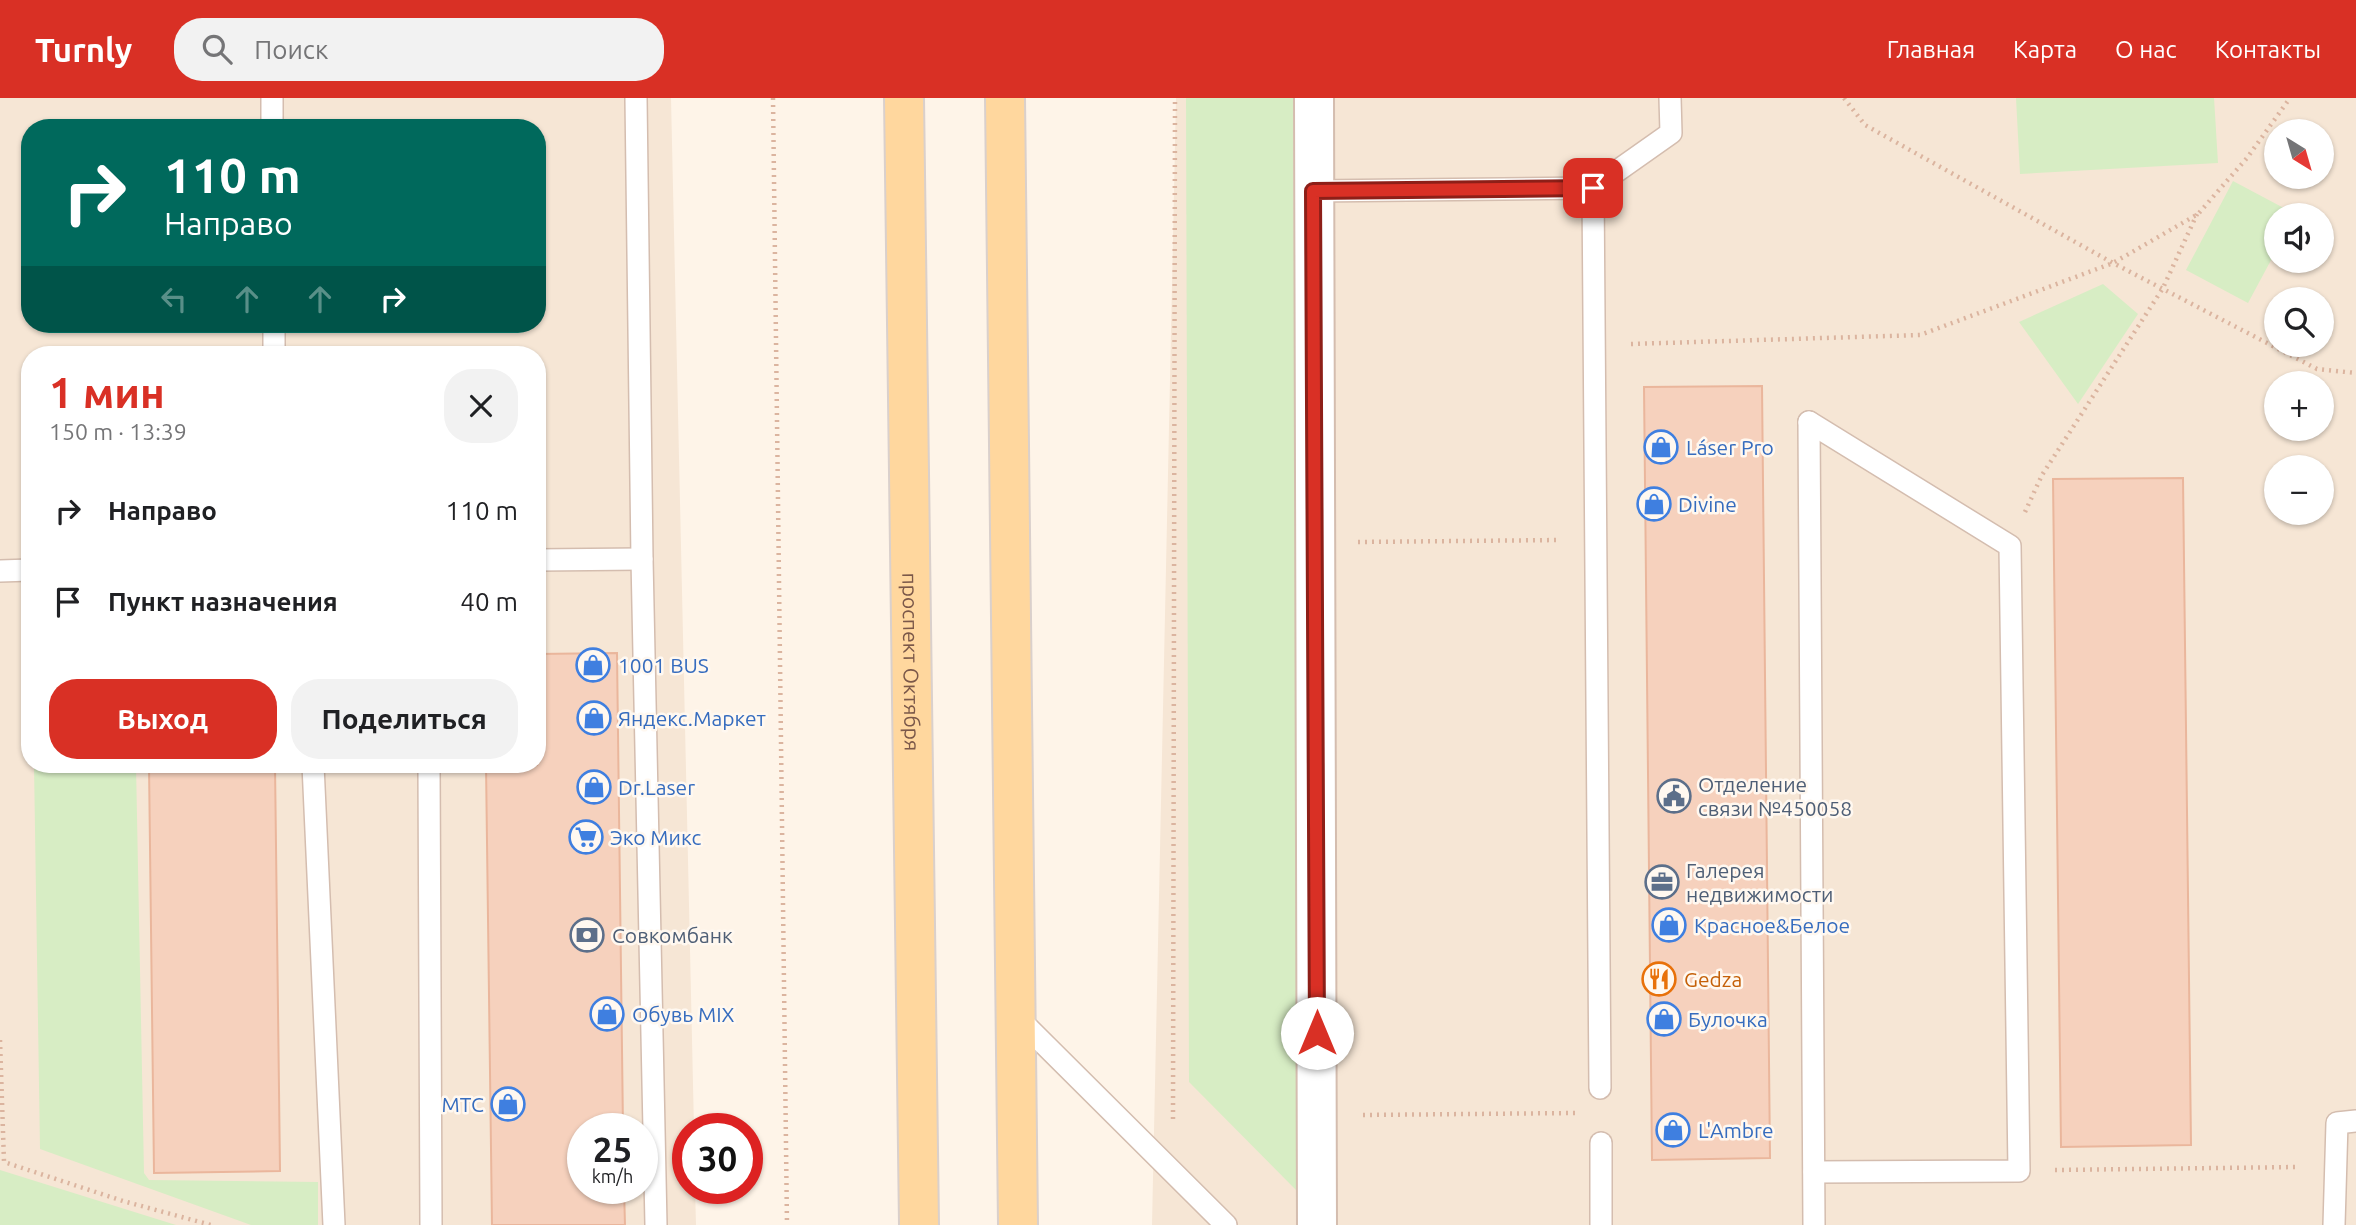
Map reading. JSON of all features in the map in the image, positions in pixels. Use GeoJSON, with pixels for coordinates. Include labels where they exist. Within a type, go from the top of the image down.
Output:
{"type":"FeatureCollection","features":[{"type":"Feature","properties":{"kind":"main road","name":"проспект Октября"},"geometry":{"type":"LineString","coordinates":[[904,98],[919,1225]]}},
{"type":"Feature","properties":{"kind":"main road"},"geometry":{"type":"LineString","coordinates":[[1005,98],[1018,1225]]}},
{"type":"Feature","properties":{"kind":"street"},"geometry":{"type":"LineString","coordinates":[[1314,98],[1317,1225]]}},
{"type":"Feature","properties":{"kind":"lane"},"geometry":{"type":"LineString","coordinates":[[272,98],[272,119]]}},
{"type":"Feature","properties":{"kind":"lane"},"geometry":{"type":"LineString","coordinates":[[636,98],[642,559],[656,1225]]}},
{"type":"Feature","properties":{"kind":"lane"},"geometry":{"type":"LineString","coordinates":[[1313,191],[1593,188],[1671,133],[1670,98]]}},
{"type":"Feature","properties":{"kind":"lane"},"geometry":{"type":"LineString","coordinates":[[1593,188],[1600,1088]]}},
{"type":"Feature","properties":{"kind":"lane"},"geometry":{"type":"LineString","coordinates":[[1814,1172],[2019,1171],[2010,546],[1809,422],[1814,1225]]}},
{"type":"Feature","properties":{"kind":"lane"},"geometry":{"type":"LineString","coordinates":[[546,560],[642,559]]}},
{"type":"Feature","properties":{"kind":"lane"},"geometry":{"type":"LineString","coordinates":[[0,571],[21,570]]}},
{"type":"Feature","properties":{"kind":"lane"},"geometry":{"type":"LineString","coordinates":[[313,773],[334,1225]]}},
{"type":"Feature","properties":{"kind":"lane"},"geometry":{"type":"LineString","coordinates":[[429,773],[431,1225]]}},
{"type":"Feature","properties":{"kind":"lane"},"geometry":{"type":"LineString","coordinates":[[1015,1015],[1226,1225]]}},
{"type":"Feature","properties":{"kind":"lane"},"geometry":{"type":"LineString","coordinates":[[2334,1225],[2337,1124],[2356,1121]]}},
{"type":"Feature","properties":{"kind":"lane"},"geometry":{"type":"LineString","coordinates":[[1601,1143],[1601,1225]]}},
{"type":"Feature","properties":{"kind":"path"},"geometry":{"type":"LineString","coordinates":[[773,98],[787,1225]]}},
{"type":"Feature","properties":{"kind":"path"},"geometry":{"type":"LineString","coordinates":[[1173,1170],[1175,98]]}},
{"type":"Feature","properties":{"kind":"path"},"geometry":{"type":"LineString","coordinates":[[1844,98],[1865,125],[2113,263],[2317,369],[2356,373]]}},
{"type":"Feature","properties":{"kind":"path"},"geometry":{"type":"LineString","coordinates":[[2010,546],[2042,475],[2163,288],[2198,214],[2246,158],[2290,98]]}},
{"type":"Feature","properties":{"kind":"path"},"geometry":{"type":"LineString","coordinates":[[1594,345],[1920,335],[2113,263],[2198,214]]}},
{"type":"Feature","properties":{"kind":"path"},"geometry":{"type":"LineString","coordinates":[[1314,542],[1595,540]]}},
{"type":"Feature","properties":{"kind":"path"},"geometry":{"type":"LineString","coordinates":[[0,1040],[4,1162],[123,1201],[211,1225]]}},
{"type":"Feature","properties":{"kind":"path"},"geometry":{"type":"LineString","coordinates":[[1317,1115],[1587,1113]]}},
{"type":"Feature","properties":{"kind":"path"},"geometry":{"type":"LineString","coordinates":[[2019,1171],[2334,1166]]}},
{"type":"Feature","properties":{"kind":"shaded area"},"geometry":{"type":"Polygon","coordinates":[[[0,98],[671,98],[694,1113],[672,1113],[672,1204],[695,1204],[696,1225],[0,1225],[0,98]]]}},
{"type":"Feature","properties":{"kind":"shaded area"},"geometry":{"type":"Polygon","coordinates":[[[1176,98],[2356,98],[2356,1225],[1152,1225],[1176,98]]]}},
{"type":"Feature","properties":{"kind":"green space"},"geometry":{"type":"Polygon","coordinates":[[[1186,98],[1293,98],[1300,1194],[1189,1082],[1186,98]]]}},
{"type":"Feature","properties":{"kind":"green space"},"geometry":{"type":"Polygon","coordinates":[[[2016,98],[2214,98],[2218,163],[2020,174],[2016,98]]]}},
{"type":"Feature","properties":{"kind":"green space"},"geometry":{"type":"Polygon","coordinates":[[[2233,181],[2274,203],[2264,203],[2264,273],[2248,303],[2186,270],[2233,181]]]}},
{"type":"Feature","properties":{"kind":"green space"},"geometry":{"type":"Polygon","coordinates":[[[2103,284],[2138,314],[2078,404],[2019,322],[2103,284]]]}},
{"type":"Feature","properties":{"kind":"green space"},"geometry":{"type":"Polygon","coordinates":[[[34,773],[136,773],[144,1173],[149,1180],[318,1182],[318,1225],[251,1225],[40,1149],[34,773]]]}},
{"type":"Feature","properties":{"kind":"green space"},"geometry":{"type":"Polygon","coordinates":[[[0,1170],[176,1225],[0,1225],[0,1170]]]}},
{"type":"Feature","properties":{"kind":"building"},"geometry":{"type":"Polygon","coordinates":[[[1762,386],[1770,1158],[1652,1160],[1644,387],[1762,386]]]}},
{"type":"Feature","properties":{"kind":"building"},"geometry":{"type":"Polygon","coordinates":[[[2183,478],[2191,1145],[2061,1147],[2053,479],[2183,478]]]}},
{"type":"Feature","properties":{"kind":"building"},"geometry":{"type":"Polygon","coordinates":[[[617,653],[623,1113],[567,1113],[567,1204],[624,1204],[625,1225],[492,1225],[486,773],[546,773],[546,654],[617,653]]]}},
{"type":"Feature","properties":{"kind":"building"},"geometry":{"type":"Polygon","coordinates":[[[149,773],[275,773],[280,1171],[154,1173],[149,773]]]}},
{"type":"Feature","properties":{"kind":"place","name":"Láser Pro"},"geometry":{"type":"Point","coordinates":[1661,447]}},
{"type":"Feature","properties":{"kind":"place","name":"Divine"},"geometry":{"type":"Point","coordinates":[1654,504]}},
{"type":"Feature","properties":{"kind":"place","name":"1001 BUS"},"geometry":{"type":"Point","coordinates":[593,665]}},
{"type":"Feature","properties":{"kind":"place","name":"Яндекс.Маркет"},"geometry":{"type":"Point","coordinates":[594,718]}},
{"type":"Feature","properties":{"kind":"place","name":"Dr.Laser"},"geometry":{"type":"Point","coordinates":[594,787]}},
{"type":"Feature","properties":{"kind":"place","name":"Отделение связи №450058"},"geometry":{"type":"Point","coordinates":[1674,796]}},
{"type":"Feature","properties":{"kind":"place","name":"Эко Микс"},"geometry":{"type":"Point","coordinates":[586,837]}},
{"type":"Feature","properties":{"kind":"place","name":"Галерея недвижимости"},"geometry":{"type":"Point","coordinates":[1662,882]}},
{"type":"Feature","properties":{"kind":"place","name":"Красное&Белое"},"geometry":{"type":"Point","coordinates":[1669,925]}},
{"type":"Feature","properties":{"kind":"place","name":"Совкомбанк"},"geometry":{"type":"Point","coordinates":[587,935]}},
{"type":"Feature","properties":{"kind":"place","name":"Gedza"},"geometry":{"type":"Point","coordinates":[1659,979]}},
{"type":"Feature","properties":{"kind":"place","name":"Обувь MIX"},"geometry":{"type":"Point","coordinates":[607,1014]}},
{"type":"Feature","properties":{"kind":"place","name":"Булочка"},"geometry":{"type":"Point","coordinates":[1664,1019]}},
{"type":"Feature","properties":{"kind":"place","name":"МТС"},"geometry":{"type":"Point","coordinates":[508,1104]}},
{"type":"Feature","properties":{"kind":"place","name":"L'Ambre"},"geometry":{"type":"Point","coordinates":[1673,1130]}},
{"type":"Feature","properties":{"kind":"route"},"geometry":{"type":"LineString","coordinates":[[1317,1033],[1313,191],[1593,188]]}}]}
